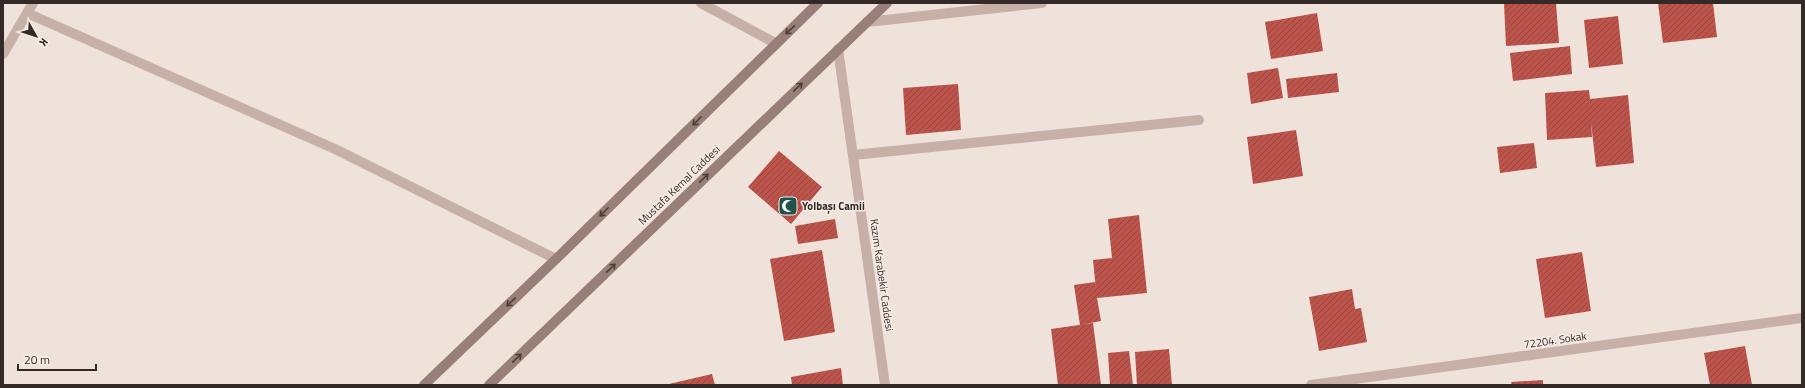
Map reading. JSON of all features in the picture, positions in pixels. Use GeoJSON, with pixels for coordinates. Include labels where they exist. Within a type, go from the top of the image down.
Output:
{"type":"FeatureCollection","features":[{"type":"Feature","properties":{"kind":"main road"},"geometry":{"type":"LineString","coordinates":[[424,385],[556,259],[818,3]]}},
{"type":"Feature","properties":{"kind":"main road","name":"Mustafa Kemal Caddesi"},"geometry":{"type":"LineString","coordinates":[[489,385],[887,3]]}},
{"type":"Feature","properties":{"kind":"street"},"geometry":{"type":"LineString","coordinates":[[3,54],[33,3]]}},
{"type":"Feature","properties":{"kind":"street"},"geometry":{"type":"LineString","coordinates":[[702,3],[776,43]]}},
{"type":"Feature","properties":{"kind":"street"},"geometry":{"type":"LineString","coordinates":[[867,22],[1042,3]]}},
{"type":"Feature","properties":{"kind":"street"},"geometry":{"type":"LineString","coordinates":[[27,13],[335,149],[556,259]]}},
{"type":"Feature","properties":{"kind":"street","name":"Kazım Karabekir Caddesi"},"geometry":{"type":"LineString","coordinates":[[838,49],[885,385]]}},
{"type":"Feature","properties":{"kind":"street"},"geometry":{"type":"LineString","coordinates":[[854,155],[1199,120]]}},
{"type":"Feature","properties":{"kind":"street","name":"72204. Sokak"},"geometry":{"type":"LineString","coordinates":[[1311,385],[1802,318]]}},
{"type":"Feature","properties":{"kind":"building"},"geometry":{"type":"Polygon","coordinates":[[[1504,3],[1556,3],[1559,43],[1506,46],[1504,3]]]}},
{"type":"Feature","properties":{"kind":"building"},"geometry":{"type":"Polygon","coordinates":[[[1658,3],[1713,3],[1717,37],[1663,43],[1658,3]]]}},
{"type":"Feature","properties":{"kind":"building"},"geometry":{"type":"Polygon","coordinates":[[[1317,13],[1323,51],[1271,59],[1265,22],[1317,13]]]}},
{"type":"Feature","properties":{"kind":"building"},"geometry":{"type":"Polygon","coordinates":[[[1618,16],[1623,64],[1589,68],[1584,20],[1618,16]]]}},
{"type":"Feature","properties":{"kind":"building"},"geometry":{"type":"Polygon","coordinates":[[[1570,46],[1572,74],[1513,81],[1510,53],[1570,46]]]}},
{"type":"Feature","properties":{"kind":"building"},"geometry":{"type":"Polygon","coordinates":[[[1278,68],[1283,98],[1251,104],[1247,73],[1278,68]]]}},
{"type":"Feature","properties":{"kind":"building"},"geometry":{"type":"Polygon","coordinates":[[[1337,73],[1339,92],[1288,98],[1286,79],[1337,73]]]}},
{"type":"Feature","properties":{"kind":"building"},"geometry":{"type":"Polygon","coordinates":[[[958,84],[961,130],[906,135],[903,88],[958,84]]]}},
{"type":"Feature","properties":{"kind":"building"},"geometry":{"type":"Polygon","coordinates":[[[1589,90],[1590,99],[1628,95],[1634,163],[1596,167],[1591,122],[1592,137],[1547,140],[1545,93],[1589,90]]]}},
{"type":"Feature","properties":{"kind":"building"},"geometry":{"type":"Polygon","coordinates":[[[1296,130],[1303,176],[1253,184],[1247,137],[1296,130]]]}},
{"type":"Feature","properties":{"kind":"building"},"geometry":{"type":"Polygon","coordinates":[[[1534,143],[1537,168],[1500,173],[1497,147],[1534,143]]]}},
{"type":"Feature","properties":{"kind":"building","name":"Yolbaşı Camii"},"geometry":{"type":"Polygon","coordinates":[[[779,151],[822,187],[791,224],[748,187],[779,151]]]}},
{"type":"Feature","properties":{"kind":"building"},"geometry":{"type":"Polygon","coordinates":[[[1139,215],[1147,293],[1097,298],[1101,321],[1080,325],[1074,285],[1095,282],[1096,290],[1093,260],[1112,258],[1108,219],[1139,215]]]}},
{"type":"Feature","properties":{"kind":"building"},"geometry":{"type":"Polygon","coordinates":[[[835,219],[838,238],[798,244],[795,226],[835,219]]]}},
{"type":"Feature","properties":{"kind":"building"},"geometry":{"type":"Polygon","coordinates":[[[822,250],[835,332],[784,341],[770,259],[822,250]]]}},
{"type":"Feature","properties":{"kind":"building"},"geometry":{"type":"Polygon","coordinates":[[[1582,252],[1591,311],[1545,318],[1536,259],[1582,252]]]}},
{"type":"Feature","properties":{"kind":"building"},"geometry":{"type":"Polygon","coordinates":[[[1352,289],[1355,309],[1361,308],[1367,342],[1319,351],[1309,297],[1352,289]]]}},
{"type":"Feature","properties":{"kind":"building"},"geometry":{"type":"Polygon","coordinates":[[[1093,323],[1101,385],[1058,385],[1051,329],[1093,323]]]}},
{"type":"Feature","properties":{"kind":"building"},"geometry":{"type":"Polygon","coordinates":[[[1745,346],[1752,385],[1710,385],[1704,353],[1745,346]]]}},
{"type":"Feature","properties":{"kind":"building"},"geometry":{"type":"Polygon","coordinates":[[[1169,349],[1172,385],[1137,385],[1135,352],[1169,349]]]}},
{"type":"Feature","properties":{"kind":"building"},"geometry":{"type":"Polygon","coordinates":[[[1129,351],[1133,385],[1110,385],[1108,353],[1129,351]]]}},
{"type":"Feature","properties":{"kind":"building"},"geometry":{"type":"Polygon","coordinates":[[[841,368],[843,385],[792,385],[791,377],[841,368]]]}},
{"type":"Feature","properties":{"kind":"building"},"geometry":{"type":"Polygon","coordinates":[[[712,374],[715,385],[669,385],[669,384],[712,374]]]}},
{"type":"Feature","properties":{"kind":"building"},"geometry":{"type":"Polygon","coordinates":[[[1543,380],[1543,385],[1512,385],[1511,382],[1543,380]]]}},
{"type":"Feature","properties":{"kind":"place","name":"Yolbaşı Camii"},"geometry":{"type":"Point","coordinates":[788,206]}}]}
